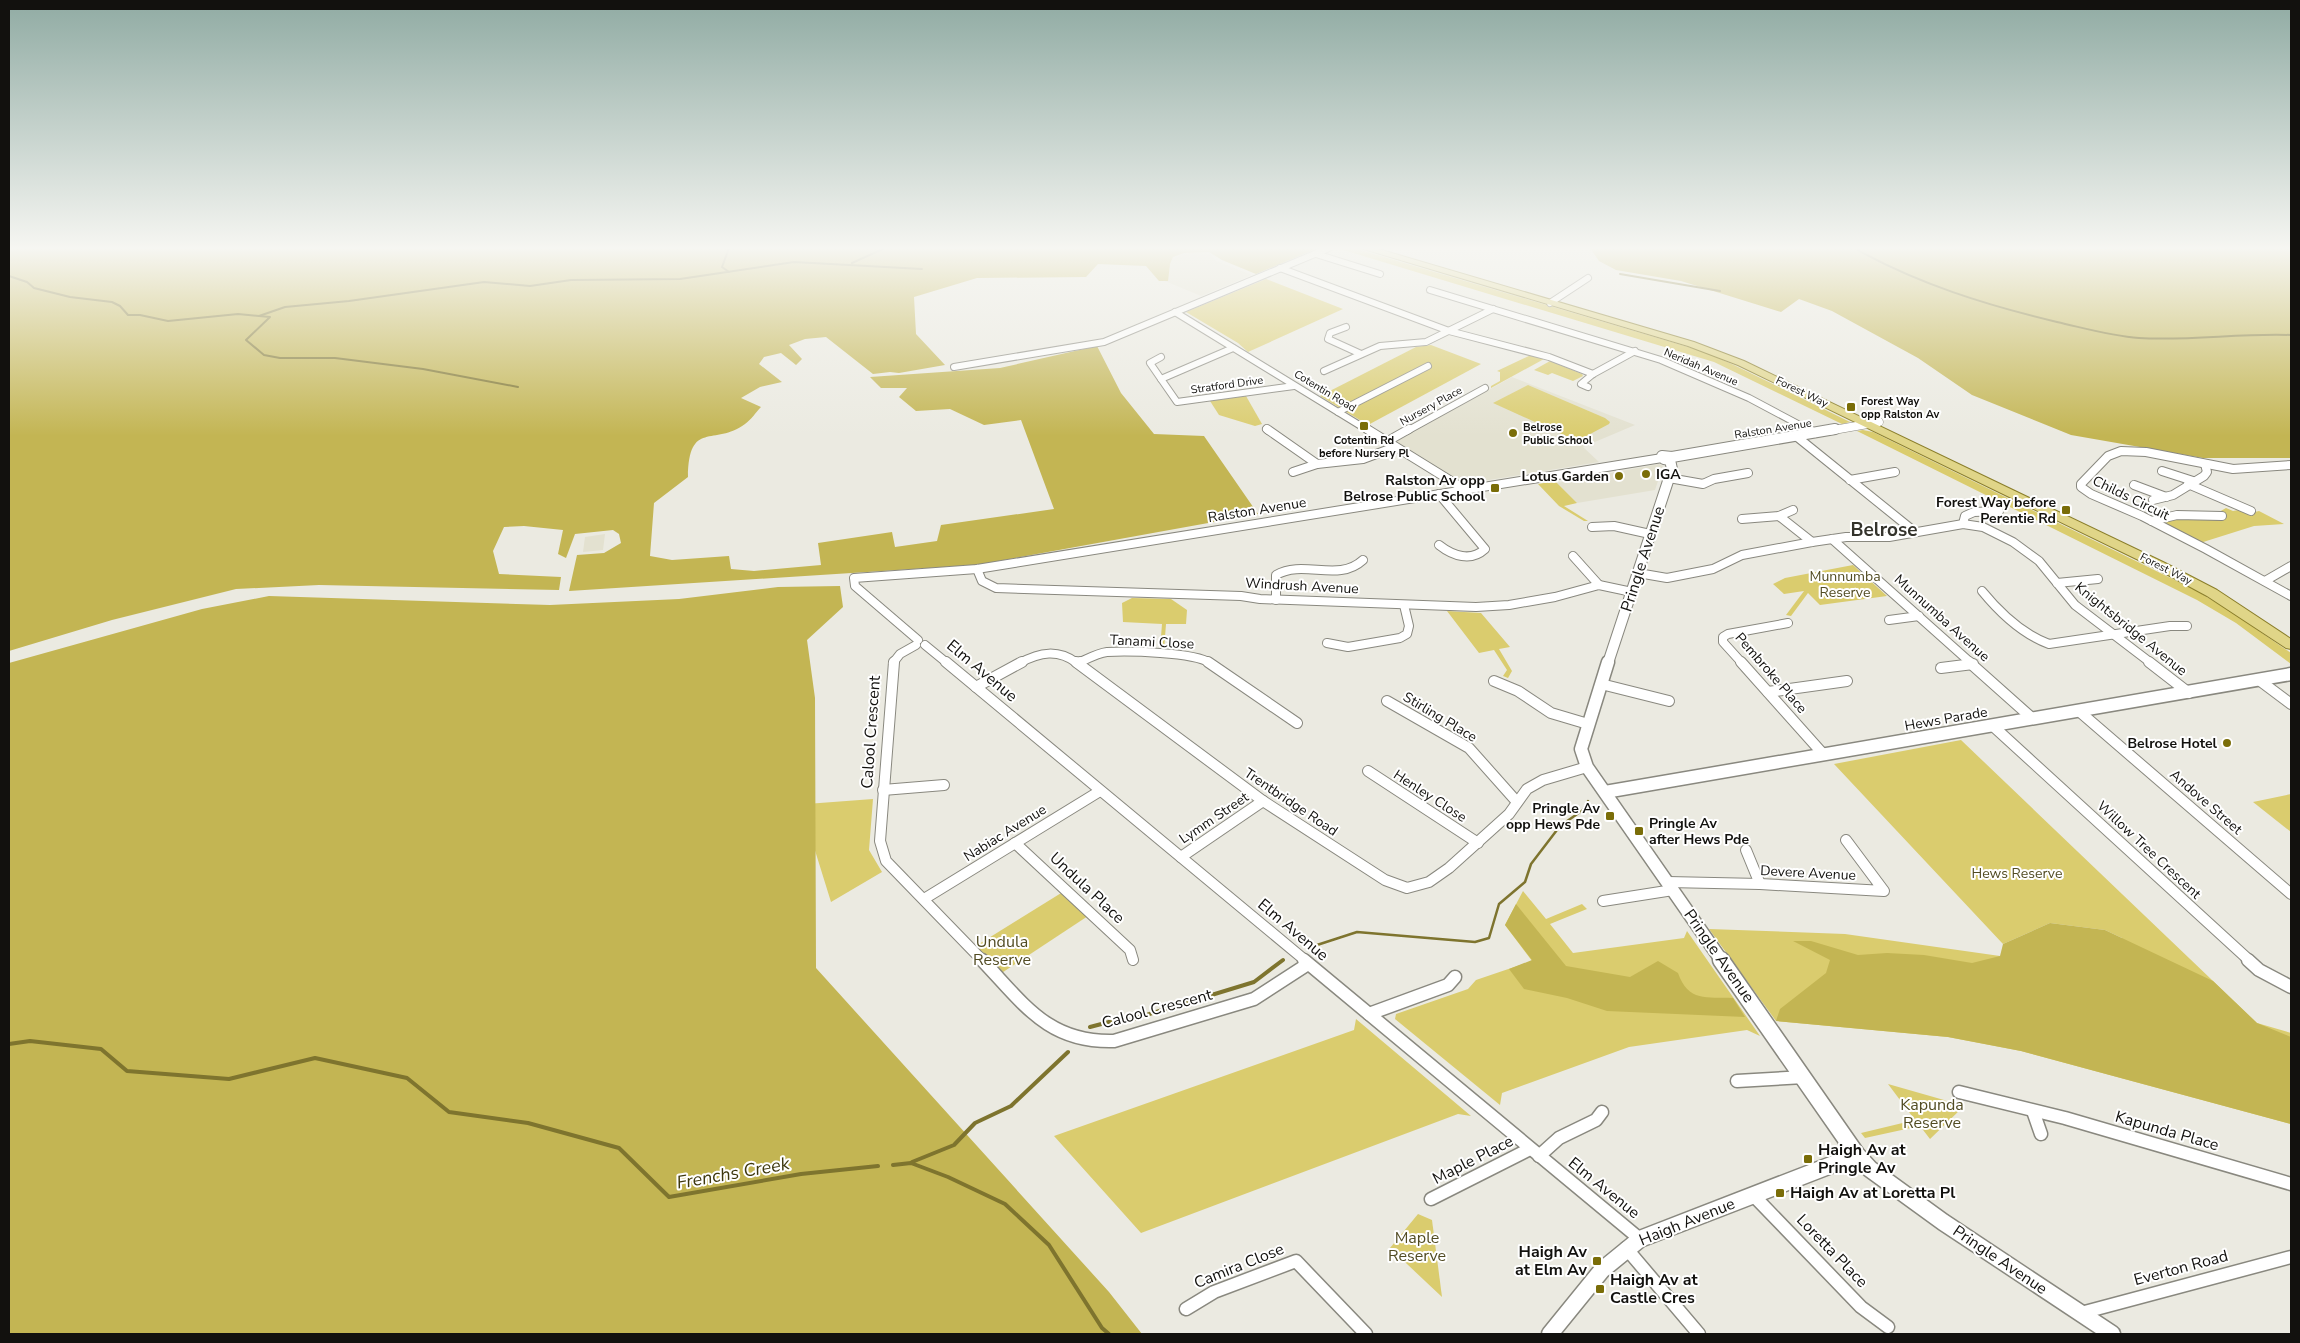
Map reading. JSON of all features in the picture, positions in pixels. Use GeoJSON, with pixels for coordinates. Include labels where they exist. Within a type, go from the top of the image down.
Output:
{"type":"FeatureCollection","features":[{"type":"Feature","properties":{"kind":"main road","name":"Forest Way"},"geometry":{"type":"LineString","coordinates":[[1586,311],[1725,350],[2182,576],[2223,600],[2291,645]]}},
{"type":"Feature","properties":{"kind":"main road","name":"Forest Way"},"geometry":{"type":"LineString","coordinates":[[1873,423],[2177,566],[2243,603],[2291,635]]}},
{"type":"Feature","properties":{"kind":"street"},"geometry":{"type":"LineString","coordinates":[[954,367],[1097,343],[1178,311]]}},
{"type":"Feature","properties":{"kind":"street"},"geometry":{"type":"LineString","coordinates":[[1394,311],[1494,346],[1549,357],[1593,374]]}},
{"type":"Feature","properties":{"kind":"street"},"geometry":{"type":"LineString","coordinates":[[1324,371],[1384,345],[1424,343],[1490,311]]}},
{"type":"Feature","properties":{"kind":"street","name":"Neridah Avenue"},"geometry":{"type":"LineString","coordinates":[[1499,311],[1661,360],[1749,398],[1815,433]]}},
{"type":"Feature","properties":{"kind":"street","name":"Cotentin Road"},"geometry":{"type":"LineString","coordinates":[[1175,312],[1464,489]]}},
{"type":"Feature","properties":{"kind":"street"},"geometry":{"type":"LineString","coordinates":[[1346,327],[1330,333],[1328,339],[1361,354]]}},
{"type":"Feature","properties":{"kind":"street","name":"Stratford Drive"},"geometry":{"type":"LineString","coordinates":[[1233,348],[1162,379],[1177,402],[1294,386]]}},
{"type":"Feature","properties":{"kind":"street"},"geometry":{"type":"LineString","coordinates":[[1588,387],[1580,384],[1593,374],[1635,351]]}},
{"type":"Feature","properties":{"kind":"street"},"geometry":{"type":"LineString","coordinates":[[1161,357],[1150,363],[1162,379]]}},
{"type":"Feature","properties":{"kind":"street"},"geometry":{"type":"LineString","coordinates":[[1338,412],[1428,366]]}},
{"type":"Feature","properties":{"kind":"street","name":"Nursery Place"},"geometry":{"type":"LineString","coordinates":[[1386,442],[1485,388]]}},
{"type":"Feature","properties":{"kind":"street","name":"Ralston Avenue"},"geometry":{"type":"LineString","coordinates":[[854,578],[977,569],[1464,489],[1668,458],[1873,423]]}},
{"type":"Feature","properties":{"kind":"street"},"geometry":{"type":"LineString","coordinates":[[1266,429],[1317,464]]}},
{"type":"Feature","properties":{"kind":"street"},"geometry":{"type":"LineString","coordinates":[[1796,436],[1915,532]]}},
{"type":"Feature","properties":{"kind":"street"},"geometry":{"type":"LineString","coordinates":[[1293,472],[1317,464],[1363,459],[1395,447]]}},
{"type":"Feature","properties":{"kind":"street","name":"Childs Circuit"},"geometry":{"type":"LineString","coordinates":[[2291,465],[2243,470],[2146,452],[2121,451],[2108,456],[2081,484],[2081,487],[2091,494],[2152,521],[2291,596]]}},
{"type":"Feature","properties":{"kind":"street","name":"Pringle Avenue"},"geometry":{"type":"LineString","coordinates":[[1668,458],[1673,466],[1581,749],[1587,767],[1804,1077],[1856,1155],[1870,1169],[1943,1222],[2112,1334]]}},
{"type":"Feature","properties":{"kind":"street"},"geometry":{"type":"LineString","coordinates":[[2153,500],[2167,497],[2207,472],[2205,464]]}},
{"type":"Feature","properties":{"kind":"street"},"geometry":{"type":"LineString","coordinates":[[2162,470],[2191,482],[2251,512]]}},
{"type":"Feature","properties":{"kind":"street"},"geometry":{"type":"LineString","coordinates":[[1850,480],[1895,472]]}},
{"type":"Feature","properties":{"kind":"street"},"geometry":{"type":"LineString","coordinates":[[1669,478],[1703,484],[1714,479],[1748,473]]}},
{"type":"Feature","properties":{"kind":"street"},"geometry":{"type":"LineString","coordinates":[[2134,485],[2167,497]]}},
{"type":"Feature","properties":{"kind":"street"},"geometry":{"type":"LineString","coordinates":[[1439,494],[1485,549],[1477,554],[1461,556],[1450,554],[1439,546]]}},
{"type":"Feature","properties":{"kind":"street"},"geometry":{"type":"LineString","coordinates":[[1742,519],[1779,516],[1793,510]]}},
{"type":"Feature","properties":{"kind":"street"},"geometry":{"type":"LineString","coordinates":[[1963,524],[1965,516],[1974,512],[1999,511]]}},
{"type":"Feature","properties":{"kind":"street"},"geometry":{"type":"LineString","coordinates":[[2152,521],[2166,517],[2195,514],[2222,516]]}},
{"type":"Feature","properties":{"kind":"street"},"geometry":{"type":"LineString","coordinates":[[1779,516],[1812,542]]}},
{"type":"Feature","properties":{"kind":"street"},"geometry":{"type":"LineString","coordinates":[[1592,527],[1602,524],[1650,534]]}},
{"type":"Feature","properties":{"kind":"street","name":"Knightsbridge Avenue"},"geometry":{"type":"LineString","coordinates":[[1638,573],[1667,578],[1713,570],[1742,555],[1812,542],[1832,539],[1877,538],[1963,524],[1983,528],[2013,542],[2039,561],[2075,605],[2189,693]]}},
{"type":"Feature","properties":{"kind":"street","name":"Munnumba Avenue"},"geometry":{"type":"LineString","coordinates":[[1832,539],[2033,719]]}},
{"type":"Feature","properties":{"kind":"street"},"geometry":{"type":"LineString","coordinates":[[1573,556],[1599,585]]}},
{"type":"Feature","properties":{"kind":"street"},"geometry":{"type":"LineString","coordinates":[[1276,600],[1276,575],[1278,573],[1289,570],[1339,571],[1353,568],[1362,560]]}},
{"type":"Feature","properties":{"kind":"street"},"geometry":{"type":"LineString","coordinates":[[2264,581],[2291,566]]}},
{"type":"Feature","properties":{"kind":"street","name":"Windrush Avenue"},"geometry":{"type":"LineString","coordinates":[[977,569],[982,581],[996,588],[1240,596],[1276,600],[1404,605],[1494,607],[1555,596],[1599,585],[1632,592]]}},
{"type":"Feature","properties":{"kind":"street","name":"Elm Avenue"},"geometry":{"type":"LineString","coordinates":[[854,578],[855,586],[920,644],[976,687],[1535,1152],[1633,1243]]}},
{"type":"Feature","properties":{"kind":"street"},"geometry":{"type":"LineString","coordinates":[[2057,583],[2098,579]]}},
{"type":"Feature","properties":{"kind":"street"},"geometry":{"type":"LineString","coordinates":[[1982,591],[1988,599],[2042,642],[2056,644],[2170,626],[2187,626]]}},
{"type":"Feature","properties":{"kind":"street"},"geometry":{"type":"LineString","coordinates":[[1327,643],[1348,647],[1400,638],[1408,634],[1409,626],[1404,605]]}},
{"type":"Feature","properties":{"kind":"street"},"geometry":{"type":"LineString","coordinates":[[1889,620],[1919,616]]}},
{"type":"Feature","properties":{"kind":"street","name":"Pembroke Place"},"geometry":{"type":"LineString","coordinates":[[1788,623],[1728,634],[1723,637],[1723,642],[1824,755]]}},
{"type":"Feature","properties":{"kind":"street","name":"Calool Crescent"},"geometry":{"type":"LineString","coordinates":[[920,644],[900,654],[892,664],[880,841],[886,861],[1037,1017],[1052,1029],[1070,1038],[1092,1042],[1114,1041],[1254,998],[1272,989],[1308,964]]}},
{"type":"Feature","properties":{"kind":"street","name":"Tanami Close"},"geometry":{"type":"LineString","coordinates":[[1078,663],[1105,652],[1184,655],[1205,660],[1297,723]]}},
{"type":"Feature","properties":{"kind":"street","name":"Trentbridge Road"},"geometry":{"type":"LineString","coordinates":[[976,687],[1037,654],[1058,653],[1078,663],[1263,801],[1385,880],[1407,888],[1428,882],[1478,843],[1509,814],[1527,789],[1543,780],[1587,767]]}},
{"type":"Feature","properties":{"kind":"street"},"geometry":{"type":"LineString","coordinates":[[1942,668],[1973,664]]}},
{"type":"Feature","properties":{"kind":"street","name":"Hews Parade"},"geometry":{"type":"LineString","coordinates":[[1605,792],[2080,712],[2291,674]]}},
{"type":"Feature","properties":{"kind":"street"},"geometry":{"type":"LineString","coordinates":[[1768,692],[1846,680]]}},
{"type":"Feature","properties":{"kind":"street"},"geometry":{"type":"LineString","coordinates":[[2259,680],[2291,704]]}},
{"type":"Feature","properties":{"kind":"street"},"geometry":{"type":"LineString","coordinates":[[1494,681],[1518,691],[1551,713],[1588,724]]}},
{"type":"Feature","properties":{"kind":"street"},"geometry":{"type":"LineString","coordinates":[[1601,684],[1669,701]]}},
{"type":"Feature","properties":{"kind":"street","name":"Stirling Place"},"geometry":{"type":"LineString","coordinates":[[1387,701],[1469,748],[1517,802]]}},
{"type":"Feature","properties":{"kind":"street","name":"Andove Street"},"geometry":{"type":"LineString","coordinates":[[2080,712],[2291,894]]}},
{"type":"Feature","properties":{"kind":"street","name":"Willow Tree Crescent"},"geometry":{"type":"LineString","coordinates":[[1993,726],[2259,970],[2291,987]]}},
{"type":"Feature","properties":{"kind":"street","name":"Henley Close"},"geometry":{"type":"LineString","coordinates":[[1368,771],[1478,843]]}},
{"type":"Feature","properties":{"kind":"street"},"geometry":{"type":"LineString","coordinates":[[883,790],[944,785]]}},
{"type":"Feature","properties":{"kind":"street","name":"Nabiac Avenue"},"geometry":{"type":"LineString","coordinates":[[924,899],[1100,791]]}},
{"type":"Feature","properties":{"kind":"street","name":"Lymm Street"},"geometry":{"type":"LineString","coordinates":[[1181,857],[1263,801]]}},
{"type":"Feature","properties":{"kind":"street","name":"Devere Avenue"},"geometry":{"type":"LineString","coordinates":[[1603,901],[1671,886],[1760,884],[1884,891],[1846,840]]}},
{"type":"Feature","properties":{"kind":"street","name":"Undula Place"},"geometry":{"type":"LineString","coordinates":[[1015,843],[1130,950],[1133,960]]}},
{"type":"Feature","properties":{"kind":"street"},"geometry":{"type":"LineString","coordinates":[[1746,850],[1760,884]]}},
{"type":"Feature","properties":{"kind":"street"},"geometry":{"type":"LineString","coordinates":[[1369,1014],[1448,985],[1455,977]]}},
{"type":"Feature","properties":{"kind":"street"},"geometry":{"type":"LineString","coordinates":[[1737,1081],[1804,1077]]}},
{"type":"Feature","properties":{"kind":"street","name":"Kapunda Place"},"geometry":{"type":"LineString","coordinates":[[1959,1092],[2065,1118],[2291,1184]]}},
{"type":"Feature","properties":{"kind":"street"},"geometry":{"type":"LineString","coordinates":[[2033,1111],[2041,1134]]}},
{"type":"Feature","properties":{"kind":"street","name":"Maple Place"},"geometry":{"type":"LineString","coordinates":[[1431,1199],[1535,1152],[1596,1120],[1602,1112]]}},
{"type":"Feature","properties":{"kind":"street","name":"Haigh Avenue"},"geometry":{"type":"LineString","coordinates":[[1550,1334],[1600,1270],[1633,1243],[1856,1155]]}},
{"type":"Feature","properties":{"kind":"street","name":"Loretta Place"},"geometry":{"type":"LineString","coordinates":[[1754,1196],[1861,1307],[1888,1327]]}},
{"type":"Feature","properties":{"kind":"street"},"geometry":{"type":"LineString","coordinates":[[1633,1243],[1699,1334]]}},
{"type":"Feature","properties":{"kind":"street","name":"Everton Road"},"geometry":{"type":"LineString","coordinates":[[2080,1313],[2291,1258]]}},
{"type":"Feature","properties":{"kind":"street","name":"Camira Close"},"geometry":{"type":"LineString","coordinates":[[1186,1308],[1214,1292],[1296,1261],[1366,1334]]}},
{"type":"Feature","properties":{"kind":"shaded area"},"geometry":{"type":"Polygon","coordinates":[[[9,311],[915,311],[916,334],[945,365],[899,373],[873,374],[826,337],[805,339],[789,345],[802,359],[796,365],[781,353],[764,357],[759,364],[782,382],[760,387],[741,398],[761,407],[747,422],[734,431],[705,437],[693,447],[689,459],[688,477],[654,503],[650,556],[672,560],[729,556],[731,569],[754,571],[821,565],[818,543],[892,532],[895,547],[937,541],[941,525],[1054,509],[1021,420],[984,425],[950,409],[916,411],[899,397],[907,388],[881,388],[870,377],[1000,368],[1097,346],[1121,393],[1154,434],[1204,436],[1258,514],[976,565],[569,591],[577,555],[604,553],[621,543],[619,534],[613,530],[575,534],[566,558],[558,554],[563,530],[524,526],[504,527],[493,551],[499,574],[561,577],[559,590],[319,585],[236,589],[112,620],[9,651],[9,311]]]}},
{"type":"Feature","properties":{"kind":"shaded area"},"geometry":{"type":"Polygon","coordinates":[[[1832,311],[2291,311],[2291,458],[2203,458],[2071,435],[1972,395],[1918,358],[1832,311]]]}},
{"type":"Feature","properties":{"kind":"shaded area","name":"Belrose Public School"},"geometry":{"type":"Polygon","coordinates":[[[1512,377],[1635,425],[1583,447],[1599,462],[1464,484],[1395,442],[1512,377]]]}},
{"type":"Feature","properties":{"kind":"shaded area"},"geometry":{"type":"Polygon","coordinates":[[[1659,464],[1663,466],[1655,490],[1577,503],[1557,483],[1659,464]]]}},
{"type":"Feature","properties":{"kind":"shaded area"},"geometry":{"type":"Polygon","coordinates":[[[605,534],[603,550],[583,552],[585,537],[605,534]]]}},
{"type":"Feature","properties":{"kind":"shaded area"},"geometry":{"type":"Polygon","coordinates":[[[840,586],[843,607],[807,640],[815,698],[816,968],[1109,1292],[1142,1334],[9,1334],[9,663],[202,609],[269,596],[550,605],[679,599],[778,587],[840,586]]]}},
{"type":"Feature","properties":{"kind":"shaded area"},"geometry":{"type":"Polygon","coordinates":[[[1516,904],[1566,966],[1630,977],[1658,961],[1678,973],[1687,989],[1693,993],[1707,997],[1733,998],[1745,1017],[1607,1011],[1567,998],[1524,989],[1509,969],[1532,960],[1505,925],[1516,904]]]}},
{"type":"Feature","properties":{"kind":"shaded area"},"geometry":{"type":"Polygon","coordinates":[[[2050,923],[2105,930],[2213,981],[2257,1023],[2291,1037],[2291,1124],[2021,1051],[1948,1037],[1776,1021],[1780,1009],[1826,973],[1830,960],[1793,941],[1811,941],[1858,955],[1887,953],[1924,955],[1972,963],[2000,956],[2003,944],[2050,923]]]}},
{"type":"Feature","properties":{"kind":"green space"},"geometry":{"type":"Polygon","coordinates":[[[1339,311],[1248,352],[1238,343],[1186,312],[1339,311]]]}},
{"type":"Feature","properties":{"kind":"green space"},"geometry":{"type":"Polygon","coordinates":[[[1544,311],[1566,311],[1705,352],[1850,422],[1842,424],[1714,362],[1544,311]]]}},
{"type":"Feature","properties":{"kind":"green space"},"geometry":{"type":"Polygon","coordinates":[[[1431,345],[1481,364],[1368,425],[1320,396],[1416,347],[1431,345]]]}},
{"type":"Feature","properties":{"kind":"green space"},"geometry":{"type":"Polygon","coordinates":[[[1531,355],[1544,359],[1491,388],[1491,386],[1500,381],[1500,372],[1497,371],[1531,355]]]}},
{"type":"Feature","properties":{"kind":"green space"},"geometry":{"type":"Polygon","coordinates":[[[1550,361],[1583,376],[1573,381],[1552,373],[1548,375],[1534,370],[1550,361]]]}},
{"type":"Feature","properties":{"kind":"green space"},"geometry":{"type":"Polygon","coordinates":[[[1528,385],[1605,418],[1610,422],[1577,441],[1493,403],[1528,385]]]}},
{"type":"Feature","properties":{"kind":"green space"},"geometry":{"type":"Polygon","coordinates":[[[1246,396],[1262,424],[1255,426],[1219,415],[1210,401],[1246,396]]]}},
{"type":"Feature","properties":{"kind":"green space"},"geometry":{"type":"Polygon","coordinates":[[[1857,431],[1873,432],[2197,591],[2291,653],[2291,664],[2236,623],[2197,600],[1857,431]]]}},
{"type":"Feature","properties":{"kind":"green space"},"geometry":{"type":"Polygon","coordinates":[[[1555,481],[1577,503],[1564,506],[1588,521],[1584,521],[1559,506],[1538,484],[1555,481]]]}},
{"type":"Feature","properties":{"kind":"green space"},"geometry":{"type":"Polygon","coordinates":[[[2226,508],[2233,511],[2259,511],[2284,524],[2254,526],[2200,543],[2162,522],[2180,518],[2226,518],[2219,512],[2226,508]]]}},
{"type":"Feature","properties":{"kind":"green space","name":"Munnumba Reserve"},"geometry":{"type":"Polygon","coordinates":[[[1853,565],[1887,596],[1820,605],[1808,593],[1791,616],[1786,615],[1804,591],[1784,594],[1773,584],[1785,578],[1853,565]]]}},
{"type":"Feature","properties":{"kind":"green space"},"geometry":{"type":"Polygon","coordinates":[[[1132,598],[1171,599],[1187,610],[1186,624],[1166,624],[1164,650],[1160,649],[1162,624],[1123,622],[1122,603],[1132,598]]]}},
{"type":"Feature","properties":{"kind":"green space"},"geometry":{"type":"Polygon","coordinates":[[[1447,611],[1481,613],[1510,647],[1499,649],[1512,671],[1508,678],[1503,676],[1507,670],[1494,650],[1479,653],[1447,611]]]}},
{"type":"Feature","properties":{"kind":"green space","name":"Hews Reserve"},"geometry":{"type":"Polygon","coordinates":[[[1961,740],[2257,1023],[2291,1033],[2291,1124],[2021,1051],[1948,1037],[1776,1021],[1709,929],[1845,934],[2000,956],[2122,938],[2105,930],[2050,923],[2003,944],[1834,764],[1961,740]]]}},
{"type":"Feature","properties":{"kind":"green space"},"geometry":{"type":"Polygon","coordinates":[[[2291,794],[2291,832],[2253,802],[2291,794]]]}},
{"type":"Feature","properties":{"kind":"green space"},"geometry":{"type":"Polygon","coordinates":[[[873,799],[869,850],[882,872],[831,902],[813,844],[793,805],[873,799]]]}},
{"type":"Feature","properties":{"kind":"green space","name":"Undula Reserve"},"geometry":{"type":"Polygon","coordinates":[[[1066,890],[1091,914],[997,976],[971,949],[1066,890]]]}},
{"type":"Feature","properties":{"kind":"green space"},"geometry":{"type":"Polygon","coordinates":[[[1523,891],[1546,919],[1582,904],[1587,909],[1550,924],[1573,953],[1684,938],[1687,931],[1760,1036],[1747,1030],[1629,1047],[1502,1093],[1500,1105],[1395,1019],[1396,1014],[1468,989],[1476,980],[1532,961],[1505,925],[1523,891]]]}},
{"type":"Feature","properties":{"kind":"green space"},"geometry":{"type":"Polygon","coordinates":[[[1356,1019],[1471,1116],[1458,1114],[1141,1233],[1054,1136],[1354,1030],[1356,1019]]]}},
{"type":"Feature","properties":{"kind":"green space","name":"Kapunda Reserve"},"geometry":{"type":"Polygon","coordinates":[[[1888,1084],[1944,1100],[1961,1109],[1930,1139],[1920,1126],[1865,1138],[1861,1133],[1915,1120],[1888,1084]]]}},
{"type":"Feature","properties":{"kind":"green space","name":"Maple Reserve"},"geometry":{"type":"Polygon","coordinates":[[[1418,1214],[1432,1220],[1442,1297],[1390,1248],[1418,1214]]]}},
{"type":"Feature","properties":{"kind":"waterway"},"geometry":{"type":"LineString","coordinates":[[124,311],[128,315],[140,315],[168,321],[238,314],[259,316]]}},
{"type":"Feature","properties":{"kind":"waterway"},"geometry":{"type":"LineString","coordinates":[[259,316],[274,311]]}},
{"type":"Feature","properties":{"kind":"waterway"},"geometry":{"type":"LineString","coordinates":[[2015,311],[2108,334],[2139,338],[2291,335]]}},
{"type":"Feature","properties":{"kind":"waterway"},"geometry":{"type":"LineString","coordinates":[[259,316],[270,317],[246,340],[264,355],[280,358],[335,358],[423,369],[518,387]]}},
{"type":"Feature","properties":{"kind":"waterway"},"geometry":{"type":"LineString","coordinates":[[1317,945],[1357,932],[1475,942],[1489,938],[1499,904],[1525,882],[1531,864],[1560,826],[1583,810],[1588,801]]}},
{"type":"Feature","properties":{"kind":"waterway"},"geometry":{"type":"LineString","coordinates":[[1090,1027],[1109,1022],[1120,1023],[1254,982],[1283,960],[1281,961]]}},
{"type":"Feature","properties":{"kind":"waterway","name":"Frenchs Creek"},"geometry":{"type":"LineString","coordinates":[[9,1044],[30,1041],[101,1049],[127,1071],[229,1079],[315,1058],[407,1078],[449,1112],[528,1123],[619,1148],[669,1197],[801,1174],[878,1166]]}},
{"type":"Feature","properties":{"kind":"waterway"},"geometry":{"type":"LineString","coordinates":[[912,1162],[954,1145],[975,1123],[1011,1106],[1068,1052]]}},
{"type":"Feature","properties":{"kind":"waterway","name":"Frenchs Creek"},"geometry":{"type":"LineString","coordinates":[[893,1165],[911,1163],[948,1177],[1005,1204],[1049,1245],[1102,1328],[1109,1334]]}},
{"type":"Feature","properties":{"kind":"place","name":"Forest Way opp Ralston Av"},"geometry":{"type":"Point","coordinates":[1851,407]}},
{"type":"Feature","properties":{"kind":"place","name":"Cotentin Rd before Nursery Pl"},"geometry":{"type":"Point","coordinates":[1364,426]}},
{"type":"Feature","properties":{"kind":"place","name":"Belrose Public School"},"geometry":{"type":"Point","coordinates":[1513,433]}},
{"type":"Feature","properties":{"kind":"place","name":"IGA"},"geometry":{"type":"Point","coordinates":[1646,474]}},
{"type":"Feature","properties":{"kind":"place","name":"Lotus Garden"},"geometry":{"type":"Point","coordinates":[1619,476]}},
{"type":"Feature","properties":{"kind":"place","name":"Ralston Av opp Belrose Public School"},"geometry":{"type":"Point","coordinates":[1495,488]}},
{"type":"Feature","properties":{"kind":"place","name":"Forest Way before Perentie Rd"},"geometry":{"type":"Point","coordinates":[2066,510]}},
{"type":"Feature","properties":{"kind":"place","name":"Belrose Hotel"},"geometry":{"type":"Point","coordinates":[2227,743]}},
{"type":"Feature","properties":{"kind":"place","name":"Pringle Av opp Hews Pde"},"geometry":{"type":"Point","coordinates":[1610,816]}},
{"type":"Feature","properties":{"kind":"place","name":"Pringle Av after Hews Pde"},"geometry":{"type":"Point","coordinates":[1639,831]}},
{"type":"Feature","properties":{"kind":"place","name":"Haigh Av at Pringle Av"},"geometry":{"type":"Point","coordinates":[1808,1159]}},
{"type":"Feature","properties":{"kind":"place","name":"Haigh Av at Loretta Pl"},"geometry":{"type":"Point","coordinates":[1780,1193]}},
{"type":"Feature","properties":{"kind":"place","name":"Haigh Av at Elm Av"},"geometry":{"type":"Point","coordinates":[1597,1261]}},
{"type":"Feature","properties":{"kind":"place","name":"Haigh Av at Castle Cres"},"geometry":{"type":"Point","coordinates":[1600,1289]}},
{"type":"Feature","properties":{"kind":"district","name":"Belrose"},"geometry":{"type":"Point","coordinates":[1884,530]}}]}
